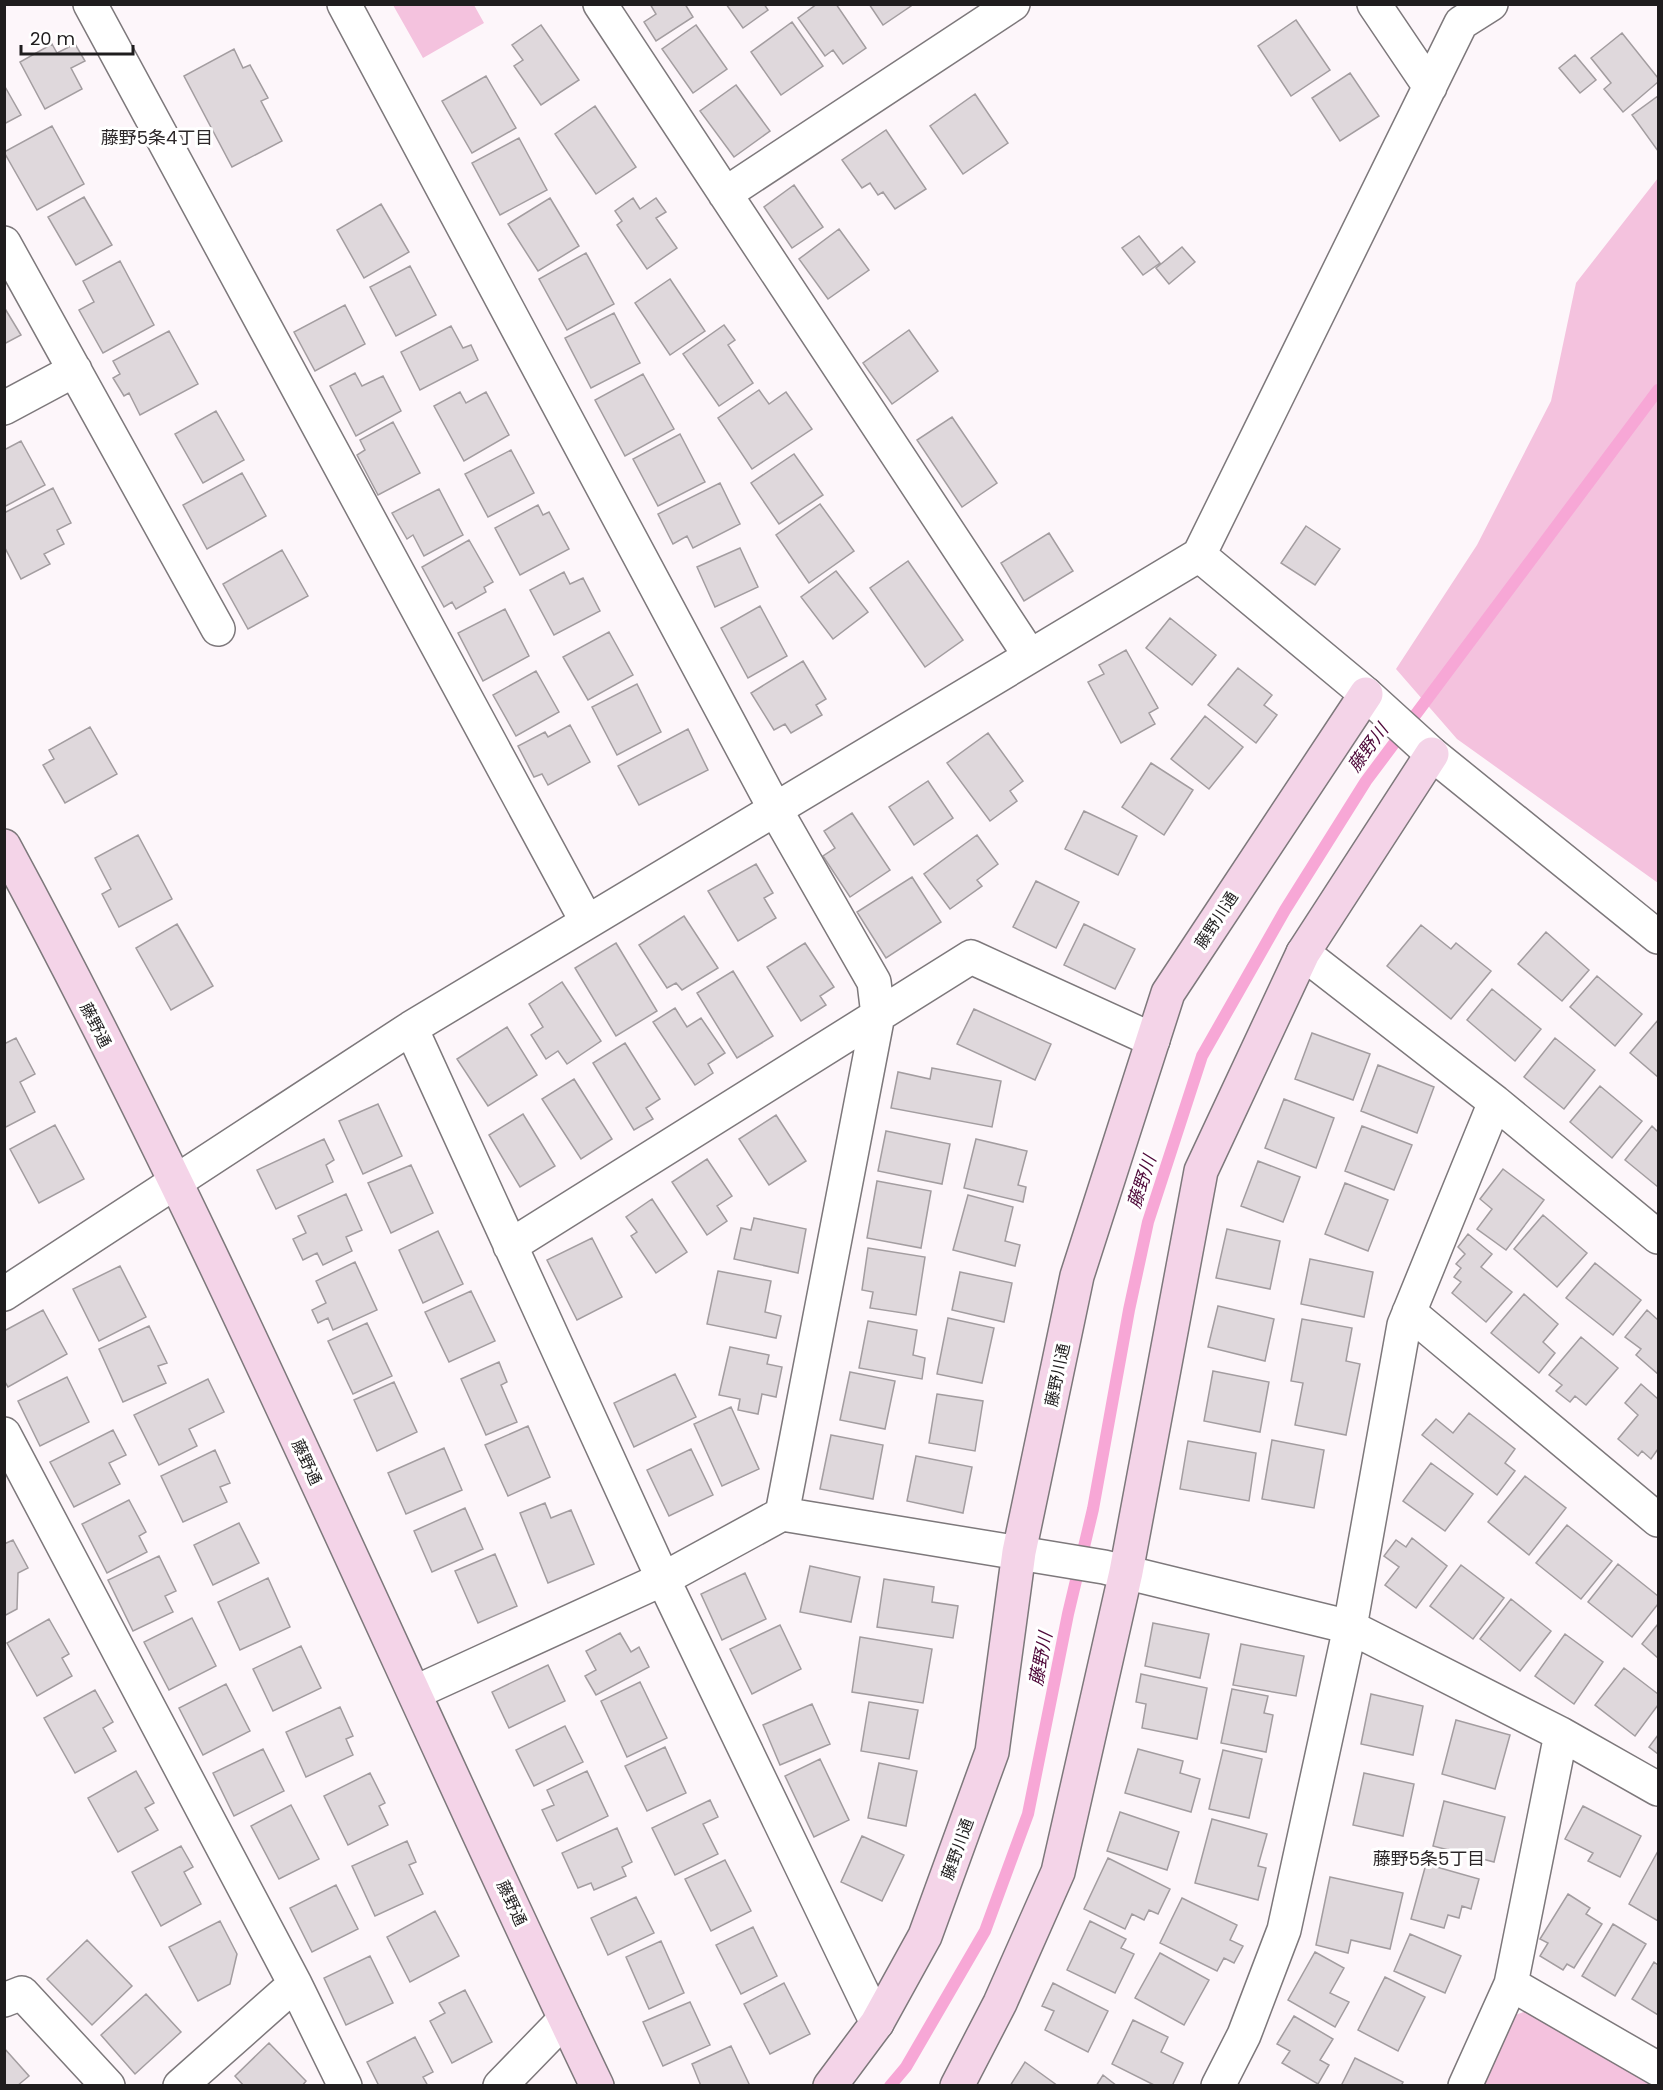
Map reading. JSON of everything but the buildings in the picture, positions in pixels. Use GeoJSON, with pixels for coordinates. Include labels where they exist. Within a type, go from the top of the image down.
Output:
{"type":"FeatureCollection","features":[{"type":"Feature","properties":{"kind":"street"},"geometry":{"type":"LineString","coordinates":[[344,4],[775,809],[874,982],[878,1015],[782,1514]]}},
{"type":"Feature","properties":{"kind":"street"},"geometry":{"type":"LineString","coordinates":[[600,4],[1030,656]]}},
{"type":"Feature","properties":{"kind":"street"},"geometry":{"type":"LineString","coordinates":[[725,194],[1013,4]]}},
{"type":"Feature","properties":{"kind":"street"},"geometry":{"type":"LineString","coordinates":[[1374,4],[1430,87]]}},
{"type":"Feature","properties":{"kind":"street"},"geometry":{"type":"LineString","coordinates":[[4,1294],[176,1184],[411,1028],[1199,555],[1461,23],[1491,4]]}},
{"type":"Feature","properties":{"kind":"street"},"geometry":{"type":"LineString","coordinates":[[95,6],[586,922]]}},
{"type":"Feature","properties":{"kind":"street"},"geometry":{"type":"LineString","coordinates":[[4,243],[218,629]]}},
{"type":"Feature","properties":{"kind":"street"},"geometry":{"type":"LineString","coordinates":[[4,408],[75,370]]}},
{"type":"Feature","properties":{"kind":"street"},"geometry":{"type":"LineString","coordinates":[[1199,555],[1365,694],[1432,754],[1659,937]]}},
{"type":"Feature","properties":{"kind":"street","name":"藤野川通"},"geometry":{"type":"LineString","coordinates":[[830,2085],[877,2023],[925,1936],[992,1752],[1030,1553],[1077,1275],[1168,993],[1365,694]]}},
{"type":"Feature","properties":{"kind":"street"},"geometry":{"type":"LineString","coordinates":[[957,2085],[1000,2003],[1058,1872],[1115,1570],[1201,1171],[1303,953],[1432,754]]}},
{"type":"Feature","properties":{"kind":"street","name":"藤野通"},"geometry":{"type":"LineString","coordinates":[[4,846],[176,1184],[416,1692],[597,2085]]}},
{"type":"Feature","properties":{"kind":"street"},"geometry":{"type":"LineString","coordinates":[[1303,953],[1495,1102],[1659,1237]]}},
{"type":"Feature","properties":{"kind":"street"},"geometry":{"type":"LineString","coordinates":[[510,1246],[971,957],[1153,1040]]}},
{"type":"Feature","properties":{"kind":"street"},"geometry":{"type":"LineString","coordinates":[[411,1028],[663,1579],[877,2023]]}},
{"type":"Feature","properties":{"kind":"street"},"geometry":{"type":"LineString","coordinates":[[1218,2085],[1244,2035],[1284,1930],[1350,1627],[1404,1325],[1495,1102]]}},
{"type":"Feature","properties":{"kind":"street"},"geometry":{"type":"LineString","coordinates":[[1409,1312],[1659,1520]]}},
{"type":"Feature","properties":{"kind":"street"},"geometry":{"type":"LineString","coordinates":[[4,1434],[345,2085]]}},
{"type":"Feature","properties":{"kind":"street"},"geometry":{"type":"LineString","coordinates":[[416,1692],[663,1579],[782,1514],[1030,1553],[1115,1570],[1350,1627],[1561,1734],[1659,1789]]}},
{"type":"Feature","properties":{"kind":"street"},"geometry":{"type":"LineString","coordinates":[[1465,2085],[1511,1984],[1561,1734]]}},
{"type":"Feature","properties":{"kind":"street"},"geometry":{"type":"LineString","coordinates":[[180,2085],[294,1984]]}},
{"type":"Feature","properties":{"kind":"street"},"geometry":{"type":"LineString","coordinates":[[1511,1984],[1659,2069]]}},
{"type":"Feature","properties":{"kind":"street"},"geometry":{"type":"LineString","coordinates":[[4,2000],[22,1993],[108,2085]]}},
{"type":"Feature","properties":{"kind":"street"},"geometry":{"type":"LineString","coordinates":[[500,2085],[565,2019]]}},
{"type":"Feature","properties":{"kind":"shaded area"},"geometry":{"type":"Polygon","coordinates":[[[393,5],[474,5],[484,23],[423,58],[393,5]]]}},
{"type":"Feature","properties":{"kind":"shaded area"},"geometry":{"type":"Polygon","coordinates":[[[1658,178],[1658,883],[1457,739],[1396,669],[1477,545],[1551,401],[1576,283],[1658,178]]]}},
{"type":"Feature","properties":{"kind":"shaded area"},"geometry":{"type":"Polygon","coordinates":[[[1530,2010],[1657,2085],[1483,2086],[1512,2016],[1530,2010]]]}},
{"type":"Feature","properties":{"kind":"waterway","name":"藤野川"},"geometry":{"type":"LineString","coordinates":[[890,2086],[906,2067],[985,1931],[1028,1814],[1068,1614],[1093,1509],[1129,1310],[1148,1222],[1202,1056],[1285,910],[1366,781],[1658,390]]}},
{"type":"Feature","properties":{"kind":"district","name":"藤野5条4丁目"},"geometry":{"type":"Point","coordinates":[157,138]}},
{"type":"Feature","properties":{"kind":"district","name":"藤野5条5丁目"},"geometry":{"type":"Point","coordinates":[1429,1859]}}]}
